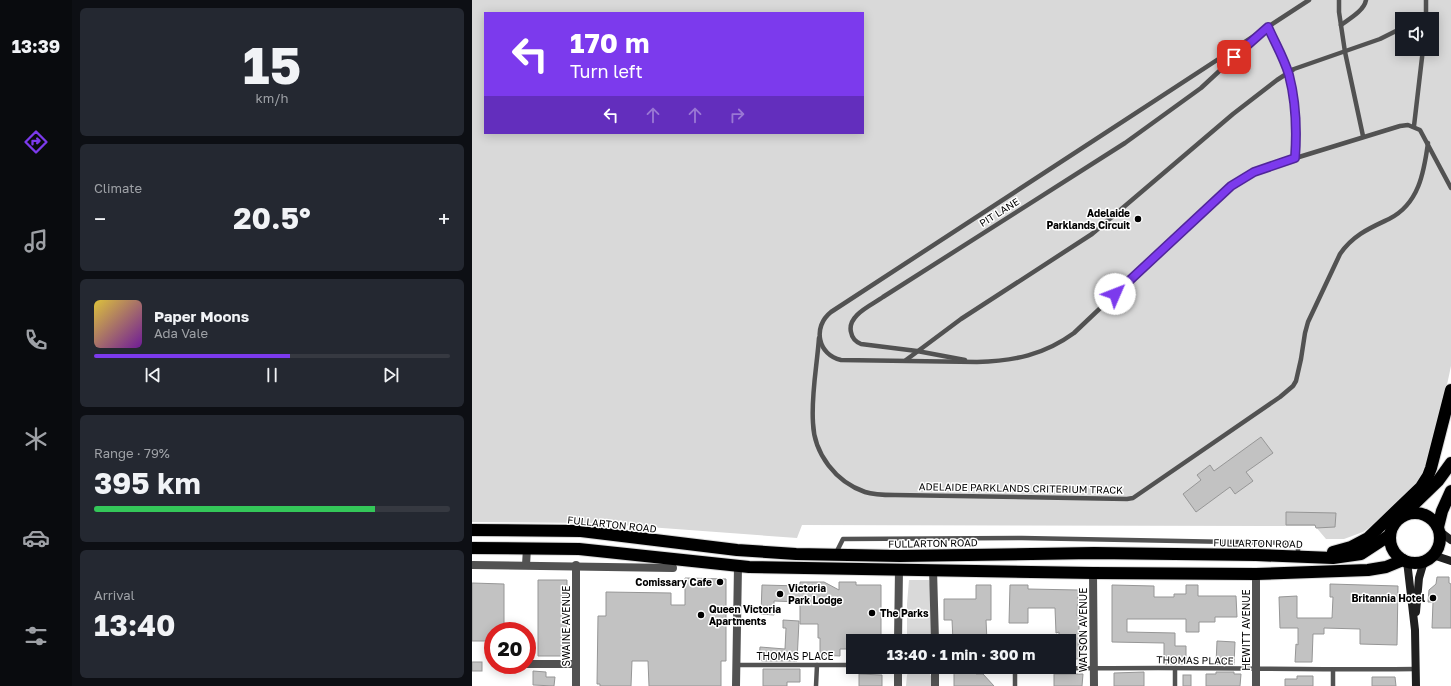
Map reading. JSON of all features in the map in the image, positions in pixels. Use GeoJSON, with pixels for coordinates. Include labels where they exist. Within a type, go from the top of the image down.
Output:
{"type":"FeatureCollection","features":[{"type":"Feature","properties":{"kind":"highway"},"geometry":{"type":"LineString","coordinates":[[1299,556],[1336,552],[1351,547],[1368,538],[1421,487],[1431,468],[1451,390]]}},
{"type":"Feature","properties":{"kind":"highway"},"geometry":{"type":"LineString","coordinates":[[1405,561],[1393,549],[1390,535],[1394,524],[1438,480],[1451,463]]}},
{"type":"Feature","properties":{"kind":"highway"},"geometry":{"type":"LineString","coordinates":[[1438,529],[1442,511],[1451,491]]}},
{"type":"Feature","properties":{"kind":"highway"},"geometry":{"type":"LineString","coordinates":[[472,548],[579,549],[738,566],[933,569],[1093,574],[1256,574],[1376,569],[1405,561],[1416,563],[1429,558],[1438,546],[1440,536],[1438,529],[1426,514],[1414,512],[1403,516]]}},
{"type":"Feature","properties":{"kind":"highway","name":"FULLARTON ROAD"},"geometry":{"type":"LineString","coordinates":[[472,530],[581,531],[737,550],[835,555],[928,556],[1094,553],[1256,555],[1333,558],[1361,554],[1390,535]]}},
{"type":"Feature","properties":{"kind":"highway"},"geometry":{"type":"LineString","coordinates":[[527,531],[527,548]]}},
{"type":"Feature","properties":{"kind":"highway"},"geometry":{"type":"LineString","coordinates":[[737,550],[738,566]]}},
{"type":"Feature","properties":{"kind":"highway"},"geometry":{"type":"LineString","coordinates":[[1093,574],[1094,553]]}},
{"type":"Feature","properties":{"kind":"highway"},"geometry":{"type":"LineString","coordinates":[[1256,555],[1256,574]]}},
{"type":"Feature","properties":{"kind":"highway"},"geometry":{"type":"LineString","coordinates":[[928,556],[933,569]]}},
{"type":"Feature","properties":{"kind":"main road"},"geometry":{"type":"LineString","coordinates":[[1438,529],[1451,540]]}},
{"type":"Feature","properties":{"kind":"main road"},"geometry":{"type":"LineString","coordinates":[[1416,686],[1415,630],[1419,578],[1429,558],[1451,562]]}},
{"type":"Feature","properties":{"kind":"main road"},"geometry":{"type":"LineString","coordinates":[[1405,561],[1415,630]]}},
{"type":"Feature","properties":{"kind":"street"},"geometry":{"type":"LineString","coordinates":[[526,565],[527,548]]}},
{"type":"Feature","properties":{"kind":"street"},"geometry":{"type":"LineString","coordinates":[[472,565],[673,568]]}},
{"type":"Feature","properties":{"kind":"street","name":"SWAINE AVENUE"},"geometry":{"type":"LineString","coordinates":[[576,566],[576,686]]}},
{"type":"Feature","properties":{"kind":"street"},"geometry":{"type":"LineString","coordinates":[[736,686],[738,566]]}},
{"type":"Feature","properties":{"kind":"street"},"geometry":{"type":"LineString","coordinates":[[898,634],[899,569]]}},
{"type":"Feature","properties":{"kind":"street"},"geometry":{"type":"LineString","coordinates":[[933,569],[935,634]]}},
{"type":"Feature","properties":{"kind":"street","name":"WATSON AVENUE"},"geometry":{"type":"LineString","coordinates":[[1093,574],[1094,686]]}},
{"type":"Feature","properties":{"kind":"street","name":"HEWITT AVENUE"},"geometry":{"type":"LineString","coordinates":[[1256,574],[1256,686]]}},
{"type":"Feature","properties":{"kind":"street"},"geometry":{"type":"LineString","coordinates":[[536,664],[576,664]]}},
{"type":"Feature","properties":{"kind":"street"},"geometry":{"type":"LineString","coordinates":[[898,674],[898,686]]}},
{"type":"Feature","properties":{"kind":"street"},"geometry":{"type":"LineString","coordinates":[[935,674],[935,686]]}},
{"type":"Feature","properties":{"kind":"lane"},"geometry":{"type":"LineString","coordinates":[[1309,0],[831,312],[822,320],[820,326],[819,334],[825,349],[831,356],[849,360],[977,362],[1026,357],[1061,342],[1074,333],[1224,191],[1238,181],[1254,172],[1295,158],[1363,136],[1400,126],[1414,126],[1420,130],[1451,188]]}},
{"type":"Feature","properties":{"kind":"lane"},"geometry":{"type":"LineString","coordinates":[[1339,0],[1340,25],[1363,136]]}},
{"type":"Feature","properties":{"kind":"lane"},"geometry":{"type":"LineString","coordinates":[[1340,25],[1352,17],[1365,4],[1366,0]]}},
{"type":"Feature","properties":{"kind":"lane"},"geometry":{"type":"LineString","coordinates":[[1426,0],[1426,12]]}},
{"type":"Feature","properties":{"kind":"lane"},"geometry":{"type":"LineString","coordinates":[[1268,27],[1288,73],[1294,103],[1296,143],[1295,158]]}},
{"type":"Feature","properties":{"kind":"lane","name":"PIT LANE"},"geometry":{"type":"LineString","coordinates":[[977,362],[917,351],[861,344],[855,340],[851,334],[850,328],[856,316],[883,297],[1125,143],[1201,88],[1268,27]]}},
{"type":"Feature","properties":{"kind":"lane"},"geometry":{"type":"LineString","coordinates":[[906,360],[961,319],[1092,234],[1233,114],[1288,73],[1294,69],[1380,39],[1395,32]]}},
{"type":"Feature","properties":{"kind":"lane"},"geometry":{"type":"LineString","coordinates":[[1414,126],[1422,56]]}},
{"type":"Feature","properties":{"kind":"lane","name":"ADELAIDE PARKLANDS CRITERIUM TRACK"},"geometry":{"type":"LineString","coordinates":[[819,334],[813,424],[816,441],[827,464],[835,473],[853,487],[872,493],[895,495],[1134,498],[1274,402],[1293,386],[1298,372],[1308,322],[1340,254],[1344,247],[1357,235],[1391,218],[1410,203],[1417,192],[1423,175],[1428,143]]}},
{"type":"Feature","properties":{"kind":"lane"},"geometry":{"type":"LineString","coordinates":[[835,555],[844,539],[1022,538],[1292,544],[1298,548],[1299,556]]}},
{"type":"Feature","properties":{"kind":"lane","name":"THOMAS PLACE"},"geometry":{"type":"LineString","coordinates":[[737,665],[846,665]]}},
{"type":"Feature","properties":{"kind":"lane"},"geometry":{"type":"LineString","coordinates":[[816,686],[817,665]]}},
{"type":"Feature","properties":{"kind":"lane","name":"THOMAS PLACE"},"geometry":{"type":"LineString","coordinates":[[1076,668],[1256,670],[1416,669]]}},
{"type":"Feature","properties":{"kind":"lane"},"geometry":{"type":"LineString","coordinates":[[1175,668],[1175,686]]}},
{"type":"Feature","properties":{"kind":"lane"},"geometry":{"type":"LineString","coordinates":[[1333,670],[1333,686]]}},
{"type":"Feature","properties":{"kind":"lane"},"geometry":{"type":"LineString","coordinates":[[1015,686],[1016,674]]}},
{"type":"Feature","properties":{"kind":"shaded area","name":"Adelaide Parklands Circuit"},"geometry":{"type":"Polygon","coordinates":[[[472,0],[1451,0],[1451,366],[1439,422],[1425,475],[1377,522],[1363,532],[1344,539],[1326,539],[1315,526],[802,525],[797,538],[594,523],[472,522],[472,0]]]}},
{"type":"Feature","properties":{"kind":"shaded area"},"geometry":{"type":"Polygon","coordinates":[[[909,580],[929,580],[931,590],[931,634],[907,634],[909,580]]]}},
{"type":"Feature","properties":{"kind":"shaded area"},"geometry":{"type":"Polygon","coordinates":[[[930,674],[931,686],[906,686],[907,675],[930,674]]]}},
{"type":"Feature","properties":{"kind":"building"},"geometry":{"type":"Polygon","coordinates":[[[1261,437],[1273,453],[1246,472],[1253,481],[1235,494],[1230,487],[1196,512],[1183,494],[1201,480],[1197,475],[1210,465],[1214,471],[1261,437]]]}},
{"type":"Feature","properties":{"kind":"building"},"geometry":{"type":"Polygon","coordinates":[[[1286,512],[1336,513],[1335,527],[1316,528],[1315,525],[1286,525],[1286,512]]]}},
{"type":"Feature","properties":{"kind":"building"},"geometry":{"type":"Polygon","coordinates":[[[1437,577],[1449,577],[1449,583],[1451,584],[1451,628],[1432,628],[1433,602],[1428,602],[1429,590],[1436,584],[1437,577]]]}},
{"type":"Feature","properties":{"kind":"building"},"geometry":{"type":"Polygon","coordinates":[[[685,578],[726,579],[726,661],[721,661],[721,686],[649,686],[648,661],[632,661],[631,686],[600,686],[600,684],[597,684],[598,616],[606,616],[606,592],[671,593],[671,605],[685,605],[685,578]]]}},
{"type":"Feature","properties":{"kind":"building"},"geometry":{"type":"Polygon","coordinates":[[[538,580],[567,580],[566,656],[538,656],[538,580]]]}},
{"type":"Feature","properties":{"kind":"building"},"geometry":{"type":"Polygon","coordinates":[[[800,582],[824,582],[839,590],[839,582],[856,582],[856,585],[881,585],[881,634],[846,634],[846,649],[840,649],[840,656],[820,655],[818,624],[800,624],[800,602],[774,601],[774,615],[761,614],[762,585],[800,586],[800,582]]]}},
{"type":"Feature","properties":{"kind":"building"},"geometry":{"type":"Polygon","coordinates":[[[472,583],[504,584],[504,622],[484,622],[484,641],[472,641],[472,583]]]}},
{"type":"Feature","properties":{"kind":"building"},"geometry":{"type":"Polygon","coordinates":[[[1330,584],[1398,586],[1397,645],[1360,644],[1360,629],[1324,628],[1324,634],[1313,634],[1312,662],[1295,662],[1296,644],[1298,645],[1298,628],[1280,628],[1279,597],[1297,596],[1297,618],[1332,618],[1333,597],[1330,597],[1330,584]]]}},
{"type":"Feature","properties":{"kind":"building"},"geometry":{"type":"Polygon","coordinates":[[[976,585],[991,585],[991,620],[986,620],[987,634],[953,634],[952,620],[944,620],[944,599],[976,599],[976,585]]]}},
{"type":"Feature","properties":{"kind":"building"},"geometry":{"type":"Polygon","coordinates":[[[1010,585],[1028,585],[1028,589],[1078,590],[1077,616],[1079,616],[1079,659],[1076,659],[1076,634],[1056,633],[1055,608],[1028,608],[1028,623],[1009,623],[1010,585]]]}},
{"type":"Feature","properties":{"kind":"building"},"geometry":{"type":"Polygon","coordinates":[[[1112,585],[1154,586],[1154,597],[1174,597],[1174,594],[1186,594],[1186,585],[1198,585],[1198,596],[1236,596],[1237,617],[1215,617],[1215,622],[1199,622],[1199,632],[1186,632],[1186,619],[1127,619],[1127,632],[1175,633],[1175,646],[1186,646],[1186,658],[1188,658],[1188,664],[1164,664],[1164,643],[1112,642],[1112,585]]]}},
{"type":"Feature","properties":{"kind":"building"},"geometry":{"type":"Polygon","coordinates":[[[783,620],[799,621],[797,661],[759,660],[760,647],[785,649],[786,628],[783,628],[783,620]]]}},
{"type":"Feature","properties":{"kind":"building"},"geometry":{"type":"Polygon","coordinates":[[[1217,641],[1235,642],[1234,665],[1216,664],[1217,641]]]}},
{"type":"Feature","properties":{"kind":"building"},"geometry":{"type":"Polygon","coordinates":[[[472,662],[482,662],[482,671],[472,671],[472,662]]]}},
{"type":"Feature","properties":{"kind":"building"},"geometry":{"type":"Polygon","coordinates":[[[763,669],[800,669],[800,682],[787,682],[787,686],[763,686],[763,669]]]}},
{"type":"Feature","properties":{"kind":"building"},"geometry":{"type":"Polygon","coordinates":[[[536,671],[546,672],[546,677],[555,677],[554,686],[533,685],[533,674],[536,674],[536,671]]]}},
{"type":"Feature","properties":{"kind":"building"},"geometry":{"type":"Polygon","coordinates":[[[1144,672],[1144,686],[1114,686],[1114,673],[1144,672]]]}},
{"type":"Feature","properties":{"kind":"building"},"geometry":{"type":"Polygon","coordinates":[[[1216,672],[1234,672],[1234,674],[1241,674],[1240,686],[1206,686],[1206,674],[1216,674],[1216,672]]]}},
{"type":"Feature","properties":{"kind":"building"},"geometry":{"type":"Polygon","coordinates":[[[859,674],[882,675],[882,686],[859,686],[859,674]]]}},
{"type":"Feature","properties":{"kind":"building"},"geometry":{"type":"Polygon","coordinates":[[[954,674],[983,674],[994,686],[954,686],[954,674]]]}},
{"type":"Feature","properties":{"kind":"building"},"geometry":{"type":"Polygon","coordinates":[[[1054,674],[1083,674],[1082,686],[1054,686],[1054,674]]]}},
{"type":"Feature","properties":{"kind":"building"},"geometry":{"type":"Polygon","coordinates":[[[1183,675],[1191,675],[1191,686],[1183,686],[1183,675]]]}},
{"type":"Feature","properties":{"kind":"building"},"geometry":{"type":"Polygon","coordinates":[[[1297,676],[1313,676],[1313,686],[1285,686],[1285,679],[1297,679],[1297,676]]]}},
{"type":"Feature","properties":{"kind":"building"},"geometry":{"type":"Polygon","coordinates":[[[1372,677],[1395,677],[1396,686],[1372,686],[1372,677]]]}},
{"type":"Feature","properties":{"kind":"place","name":"Adelaide Parklands Circuit"},"geometry":{"type":"Point","coordinates":[1138,219]}},
{"type":"Feature","properties":{"kind":"place","name":"Comissary Cafe"},"geometry":{"type":"Point","coordinates":[720,582]}},
{"type":"Feature","properties":{"kind":"place","name":"Victoria Park Lodge"},"geometry":{"type":"Point","coordinates":[780,594]}},
{"type":"Feature","properties":{"kind":"place","name":"Britannia Hotel"},"geometry":{"type":"Point","coordinates":[1433,598]}},
{"type":"Feature","properties":{"kind":"place","name":"The Parks"},"geometry":{"type":"Point","coordinates":[872,613]}},
{"type":"Feature","properties":{"kind":"place","name":"Queen Victoria Apartments"},"geometry":{"type":"Point","coordinates":[701,615]}},
{"type":"Feature","properties":{"kind":"route"},"geometry":{"type":"LineString","coordinates":[[1115,294],[1224,191],[1254,172],[1295,158],[1296,143],[1294,103],[1289,75],[1268,27],[1234,57]]}}]}
